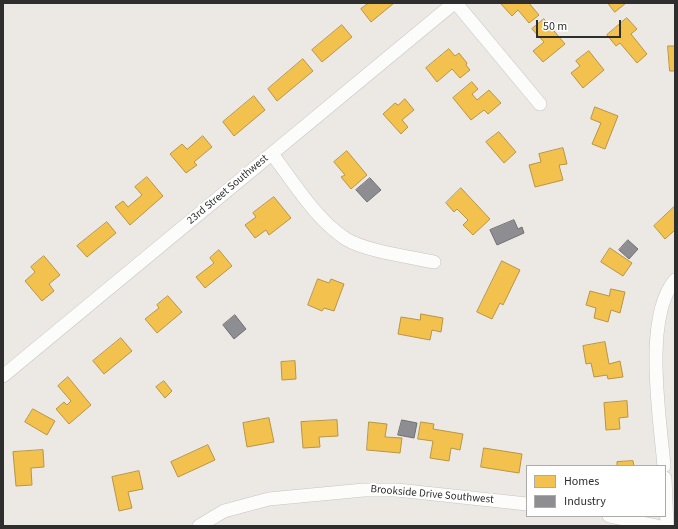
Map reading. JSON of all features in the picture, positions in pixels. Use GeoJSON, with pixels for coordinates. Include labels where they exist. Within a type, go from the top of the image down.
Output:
{"type":"FeatureCollection","features":[{"type":"Feature","properties":{"kind":"street"},"geometry":{"type":"LineString","coordinates":[[455,3],[540,104]]}},
{"type":"Feature","properties":{"kind":"street","name":"23rd Street Southwest"},"geometry":{"type":"LineString","coordinates":[[3,376],[455,3]]}},
{"type":"Feature","properties":{"kind":"street"},"geometry":{"type":"LineString","coordinates":[[272,154],[324,221],[346,240],[377,250],[434,262]]}},
{"type":"Feature","properties":{"kind":"street"},"geometry":{"type":"LineString","coordinates":[[664,465],[656,345],[661,310],[671,285],[675,280]]}},
{"type":"Feature","properties":{"kind":"street","name":"Brookside Drive Southwest"},"geometry":{"type":"LineString","coordinates":[[199,526],[224,511],[269,499],[364,490],[398,490],[526,504]]}},
{"type":"Feature","properties":{"kind":"street"},"geometry":{"type":"LineString","coordinates":[[666,502],[667,526]]}},
{"type":"Feature","properties":{"kind":"street"},"geometry":{"type":"LineString","coordinates":[[611,517],[623,523],[657,526]]}},
{"type":"Feature","properties":{"kind":"building: Homes"},"geometry":{"type":"Polygon","coordinates":[[[369,3],[394,3],[371,22],[361,9],[369,3]]]}},
{"type":"Feature","properties":{"kind":"building: Homes"},"geometry":{"type":"Polygon","coordinates":[[[529,3],[539,15],[529,23],[518,10],[512,16],[501,4],[529,3]]]}},
{"type":"Feature","properties":{"kind":"building: Homes"},"geometry":{"type":"Polygon","coordinates":[[[608,3],[626,3],[615,12],[608,3]]]}},
{"type":"Feature","properties":{"kind":"building: Homes"},"geometry":{"type":"Polygon","coordinates":[[[627,18],[637,29],[631,34],[647,54],[637,63],[620,43],[616,46],[607,35],[627,18]]]}},
{"type":"Feature","properties":{"kind":"building: Homes"},"geometry":{"type":"Polygon","coordinates":[[[544,19],[565,44],[543,62],[533,51],[544,42],[532,29],[544,19]]]}},
{"type":"Feature","properties":{"kind":"building: Homes"},"geometry":{"type":"Polygon","coordinates":[[[342,25],[352,37],[322,62],[312,50],[342,25]]]}},
{"type":"Feature","properties":{"kind":"building: Homes"},"geometry":{"type":"Polygon","coordinates":[[[668,46],[675,46],[675,71],[670,71],[668,46]]]}},
{"type":"Feature","properties":{"kind":"building: Homes"},"geometry":{"type":"Polygon","coordinates":[[[449,49],[455,56],[459,53],[467,63],[466,65],[470,70],[460,78],[452,69],[437,82],[426,68],[449,49]]]}},
{"type":"Feature","properties":{"kind":"building: Homes"},"geometry":{"type":"Polygon","coordinates":[[[589,51],[604,70],[583,88],[571,73],[580,66],[576,61],[589,51]]]}},
{"type":"Feature","properties":{"kind":"building: Homes"},"geometry":{"type":"Polygon","coordinates":[[[303,59],[313,71],[277,101],[268,89],[303,59]]]}},
{"type":"Feature","properties":{"kind":"building: Homes"},"geometry":{"type":"Polygon","coordinates":[[[472,82],[478,89],[472,94],[477,100],[489,90],[501,103],[488,114],[484,110],[471,120],[453,98],[472,82]]]}},
{"type":"Feature","properties":{"kind":"building: Homes"},"geometry":{"type":"Polygon","coordinates":[[[254,96],[265,110],[234,136],[223,122],[254,96]]]}},
{"type":"Feature","properties":{"kind":"building: Homes"},"geometry":{"type":"Polygon","coordinates":[[[405,99],[414,110],[402,120],[408,127],[401,134],[383,114],[395,103],[398,105],[405,99]]]}},
{"type":"Feature","properties":{"kind":"building: Homes"},"geometry":{"type":"Polygon","coordinates":[[[595,107],[618,116],[605,149],[592,144],[601,123],[591,119],[595,107]]]}},
{"type":"Feature","properties":{"kind":"building: Homes"},"geometry":{"type":"Polygon","coordinates":[[[499,132],[516,152],[504,163],[486,142],[499,132]]]}},
{"type":"Feature","properties":{"kind":"building: Homes"},"geometry":{"type":"Polygon","coordinates":[[[203,136],[212,147],[194,162],[197,165],[186,173],[170,154],[182,144],[187,149],[203,136]]]}},
{"type":"Feature","properties":{"kind":"building: Homes"},"geometry":{"type":"Polygon","coordinates":[[[563,148],[567,164],[559,165],[563,180],[535,187],[529,165],[541,162],[539,154],[563,148]]]}},
{"type":"Feature","properties":{"kind":"building: Homes"},"geometry":{"type":"Polygon","coordinates":[[[347,151],[367,175],[351,189],[341,177],[345,175],[334,162],[347,151]]]}},
{"type":"Feature","properties":{"kind":"building: Homes"},"geometry":{"type":"Polygon","coordinates":[[[147,177],[163,196],[130,225],[115,207],[123,201],[128,207],[142,195],[135,187],[147,177]]]}},
{"type":"Feature","properties":{"kind":"building: Homes"},"geometry":{"type":"Polygon","coordinates":[[[461,188],[490,219],[473,235],[463,225],[468,220],[457,209],[454,212],[446,203],[461,188]]]}},
{"type":"Feature","properties":{"kind":"building: Homes"},"geometry":{"type":"Polygon","coordinates":[[[274,197],[291,218],[269,235],[266,230],[255,238],[245,225],[256,217],[253,213],[274,197]]]}},
{"type":"Feature","properties":{"kind":"building: Homes"},"geometry":{"type":"Polygon","coordinates":[[[675,206],[675,230],[665,239],[654,226],[675,206]]]}},
{"type":"Feature","properties":{"kind":"building: Homes"},"geometry":{"type":"Polygon","coordinates":[[[107,222],[116,233],[87,257],[77,246],[107,222]]]}},
{"type":"Feature","properties":{"kind":"building: Homes"},"geometry":{"type":"Polygon","coordinates":[[[610,248],[632,263],[623,276],[601,262],[610,248]]]}},
{"type":"Feature","properties":{"kind":"building: Homes"},"geometry":{"type":"Polygon","coordinates":[[[219,250],[232,266],[205,288],[196,277],[214,263],[210,258],[219,250]]]}},
{"type":"Feature","properties":{"kind":"building: Homes"},"geometry":{"type":"Polygon","coordinates":[[[44,256],[60,275],[49,284],[54,291],[42,301],[25,281],[35,272],[31,267],[44,256]]]}},
{"type":"Feature","properties":{"kind":"building: Homes"},"geometry":{"type":"Polygon","coordinates":[[[502,261],[520,270],[503,305],[500,303],[492,319],[477,312],[502,261]]]}},
{"type":"Feature","properties":{"kind":"building: Homes"},"geometry":{"type":"Polygon","coordinates":[[[318,279],[329,283],[331,279],[344,284],[334,311],[324,308],[322,311],[308,305],[318,279]]]}},
{"type":"Feature","properties":{"kind":"building: Homes"},"geometry":{"type":"Polygon","coordinates":[[[611,289],[625,292],[620,313],[611,310],[608,322],[594,318],[596,308],[586,305],[590,291],[609,296],[611,289]]]}},
{"type":"Feature","properties":{"kind":"building: Homes"},"geometry":{"type":"Polygon","coordinates":[[[168,296],[182,312],[157,333],[145,319],[159,308],[157,305],[168,296]]]}},
{"type":"Feature","properties":{"kind":"building: Homes"},"geometry":{"type":"Polygon","coordinates":[[[421,314],[443,318],[441,332],[432,330],[430,340],[398,334],[401,317],[420,320],[421,314]]]}},
{"type":"Feature","properties":{"kind":"building: Homes"},"geometry":{"type":"Polygon","coordinates":[[[121,338],[132,351],[104,374],[93,361],[121,338]]]}},
{"type":"Feature","properties":{"kind":"building: Homes"},"geometry":{"type":"Polygon","coordinates":[[[605,342],[609,364],[620,361],[623,377],[608,379],[607,375],[594,377],[591,363],[586,364],[583,346],[605,342]]]}},
{"type":"Feature","properties":{"kind":"building: Homes"},"geometry":{"type":"Polygon","coordinates":[[[295,361],[296,379],[282,380],[281,362],[295,361]]]}},
{"type":"Feature","properties":{"kind":"building: Homes"},"geometry":{"type":"Polygon","coordinates":[[[68,377],[91,405],[69,424],[56,409],[64,402],[67,405],[71,401],[58,386],[68,377]]]}},
{"type":"Feature","properties":{"kind":"building: Homes"},"geometry":{"type":"Polygon","coordinates":[[[164,381],[172,391],[165,398],[156,387],[164,381]]]}},
{"type":"Feature","properties":{"kind":"building: Homes"},"geometry":{"type":"Polygon","coordinates":[[[627,401],[628,417],[619,418],[620,429],[606,430],[604,403],[627,401]]]}},
{"type":"Feature","properties":{"kind":"building: Homes"},"geometry":{"type":"Polygon","coordinates":[[[33,409],[55,421],[47,435],[25,422],[33,409]]]}},
{"type":"Feature","properties":{"kind":"building: Homes"},"geometry":{"type":"Polygon","coordinates":[[[269,418],[274,442],[247,447],[243,423],[269,418]]]}},
{"type":"Feature","properties":{"kind":"building: Homes"},"geometry":{"type":"Polygon","coordinates":[[[337,420],[338,436],[319,437],[320,447],[303,448],[301,422],[337,420]]]}},
{"type":"Feature","properties":{"kind":"building: Homes"},"geometry":{"type":"Polygon","coordinates":[[[369,422],[387,424],[385,437],[402,438],[400,453],[367,450],[369,422]]]}},
{"type":"Feature","properties":{"kind":"building: Homes"},"geometry":{"type":"Polygon","coordinates":[[[421,422],[434,424],[433,429],[463,434],[460,450],[451,448],[449,461],[430,458],[433,441],[418,439],[421,422]]]}},
{"type":"Feature","properties":{"kind":"building: Homes"},"geometry":{"type":"Polygon","coordinates":[[[208,445],[215,460],[178,477],[171,462],[208,445]]]}},
{"type":"Feature","properties":{"kind":"building: Homes"},"geometry":{"type":"Polygon","coordinates":[[[484,448],[522,454],[519,473],[481,467],[484,448]]]}},
{"type":"Feature","properties":{"kind":"building: Homes"},"geometry":{"type":"Polygon","coordinates":[[[43,450],[44,467],[31,468],[32,485],[16,486],[13,452],[43,450]]]}},
{"type":"Feature","properties":{"kind":"building: Homes"},"geometry":{"type":"Polygon","coordinates":[[[633,461],[634,465],[617,465],[617,462],[633,461]]]}},
{"type":"Feature","properties":{"kind":"building: Homes"},"geometry":{"type":"Polygon","coordinates":[[[139,471],[143,489],[128,492],[132,508],[119,511],[112,477],[139,471]]]}},
{"type":"Feature","properties":{"kind":"building: Industry"},"geometry":{"type":"Polygon","coordinates":[[[370,178],[381,190],[367,202],[356,190],[370,178]]]}},
{"type":"Feature","properties":{"kind":"building: Industry"},"geometry":{"type":"Polygon","coordinates":[[[514,220],[518,229],[522,227],[524,233],[497,245],[490,230],[514,220]]]}},
{"type":"Feature","properties":{"kind":"building: Industry"},"geometry":{"type":"Polygon","coordinates":[[[628,240],[638,249],[629,259],[619,250],[628,240]]]}},
{"type":"Feature","properties":{"kind":"building: Industry"},"geometry":{"type":"Polygon","coordinates":[[[235,315],[246,329],[234,339],[223,325],[235,315]]]}},
{"type":"Feature","properties":{"kind":"building: Industry"},"geometry":{"type":"Polygon","coordinates":[[[402,420],[417,423],[414,438],[398,435],[402,420]]]}}]}
